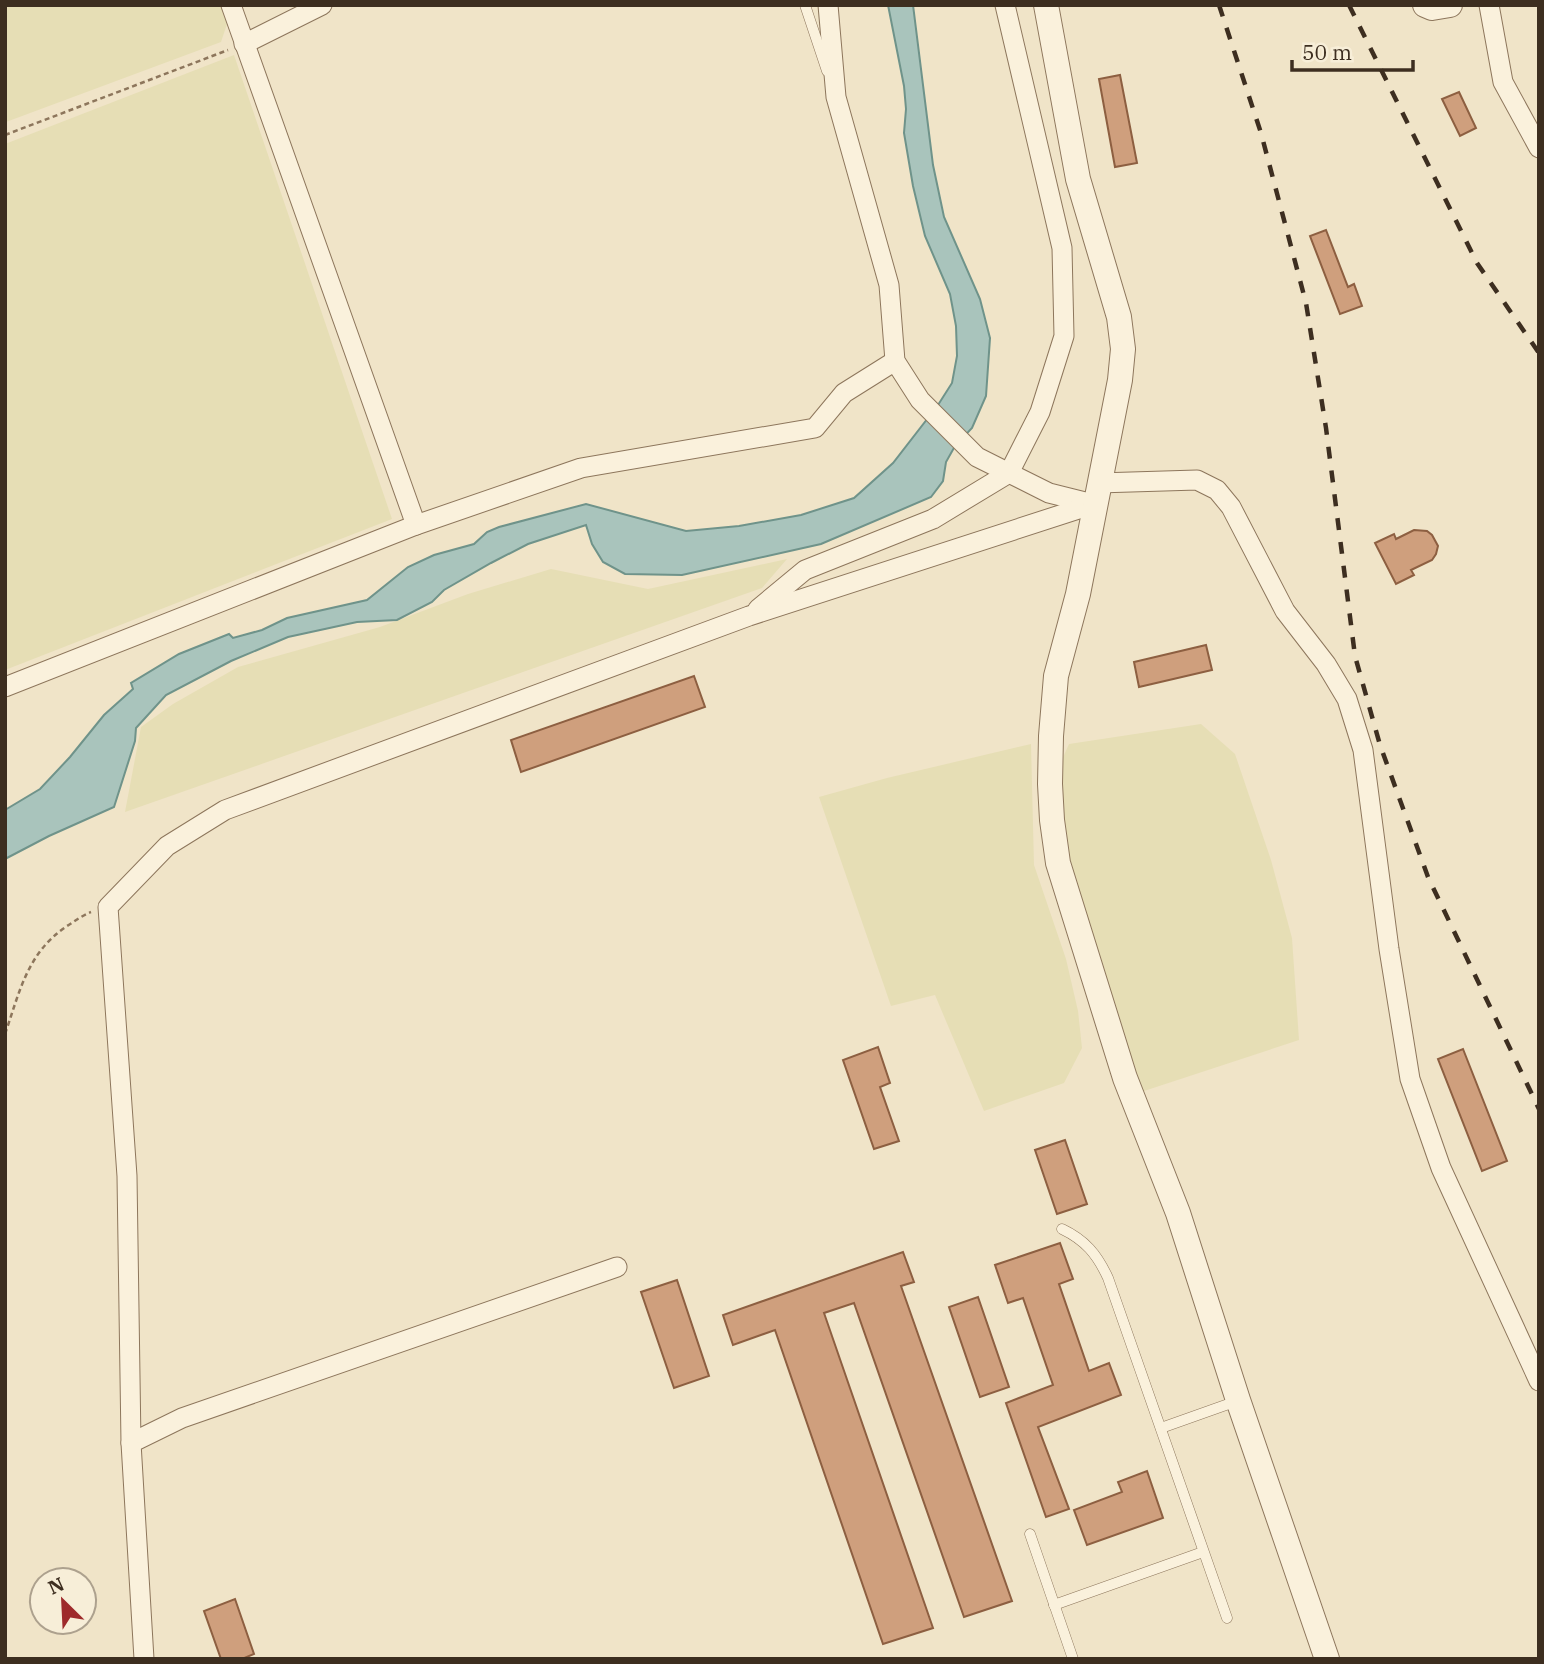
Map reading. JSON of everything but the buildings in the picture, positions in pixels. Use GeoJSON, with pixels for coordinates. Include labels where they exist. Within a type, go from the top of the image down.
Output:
{"type":"FeatureCollection","features":[{"type":"Feature","properties":{"kind":"street"},"geometry":{"type":"LineString","coordinates":[[231,5],[416,525]]}},
{"type":"Feature","properties":{"kind":"street"},"geometry":{"type":"LineString","coordinates":[[244,44],[322,5]]}},
{"type":"Feature","properties":{"kind":"street"},"geometry":{"type":"LineString","coordinates":[[828,5],[836,97],[889,285],[895,361],[920,400],[978,457],[1049,493],[1096,494],[1197,480],[1217,490],[1231,507],[1285,611],[1326,664],[1347,699],[1363,750],[1389,949],[1410,1079],[1441,1168],[1539,1381]]}},
{"type":"Feature","properties":{"kind":"street"},"geometry":{"type":"LineString","coordinates":[[749,616],[805,570],[933,519],[1009,472],[1040,412],[1064,336],[1062,248],[1005,5]]}},
{"type":"Feature","properties":{"kind":"street"},"geometry":{"type":"LineString","coordinates":[[1046,5],[1078,179],[1119,317],[1123,349],[1120,380],[1078,594],[1055,688],[1050,784],[1058,863],[1125,1079],[1178,1213],[1238,1400],[1327,1659]]}},
{"type":"Feature","properties":{"kind":"street"},"geometry":{"type":"LineString","coordinates":[[1425,5],[1432,8],[1450,5]]}},
{"type":"Feature","properties":{"kind":"street"},"geometry":{"type":"LineString","coordinates":[[1489,5],[1503,82],[1539,148]]}},
{"type":"Feature","properties":{"kind":"street"},"geometry":{"type":"LineString","coordinates":[[5,687],[416,525],[581,468],[815,428],[844,393],[895,361]]}},
{"type":"Feature","properties":{"kind":"street"},"geometry":{"type":"LineString","coordinates":[[144,1659],[131,1443],[127,1175],[108,906],[167,846],[225,810],[749,616],[1096,494]]}},
{"type":"Feature","properties":{"kind":"street"},"geometry":{"type":"LineString","coordinates":[[131,1443],[182,1418],[617,1267]]}},
{"type":"Feature","properties":{"kind":"lane"},"geometry":{"type":"LineString","coordinates":[[805,5],[836,97]]}},
{"type":"Feature","properties":{"kind":"lane"},"geometry":{"type":"LineString","coordinates":[[1062,1228],[1078,1237],[1100,1261],[1126,1325],[1227,1618]]}},
{"type":"Feature","properties":{"kind":"lane"},"geometry":{"type":"LineString","coordinates":[[1161,1428],[1238,1400]]}},
{"type":"Feature","properties":{"kind":"lane"},"geometry":{"type":"LineString","coordinates":[[1030,1534],[1073,1659]]}},
{"type":"Feature","properties":{"kind":"lane"},"geometry":{"type":"LineString","coordinates":[[1054,1605],[1203,1552]]}},
{"type":"Feature","properties":{"kind":"path"},"geometry":{"type":"LineString","coordinates":[[5,135],[244,44]]}},
{"type":"Feature","properties":{"kind":"path"},"geometry":{"type":"LineString","coordinates":[[5,1034],[32,960],[54,935],[86,914],[108,906]]}},
{"type":"Feature","properties":{"kind":"shaded area"},"geometry":{"type":"Polygon","coordinates":[[[5,5],[222,5],[228,21],[221,42],[6,122],[5,5]]]}},
{"type":"Feature","properties":{"kind":"shaded area"},"geometry":{"type":"Polygon","coordinates":[[[234,55],[392,519],[5,670],[5,144],[234,55]]]}},
{"type":"Feature","properties":{"kind":"shaded area"},"geometry":{"type":"Polygon","coordinates":[[[787,559],[762,588],[125,812],[141,727],[173,704],[238,667],[380,627],[468,594],[551,569],[648,589],[787,559]]]}},
{"type":"Feature","properties":{"kind":"shaded area"},"geometry":{"type":"Polygon","coordinates":[[[1201,724],[1235,754],[1271,860],[1292,938],[1299,1040],[1141,1092],[1067,869],[1055,775],[1069,744],[1201,724]]]}},
{"type":"Feature","properties":{"kind":"shaded area"},"geometry":{"type":"Polygon","coordinates":[[[1031,744],[1034,865],[1066,959],[1078,1011],[1082,1048],[1064,1083],[984,1111],[935,995],[891,1006],[819,797],[1031,744]]]}},
{"type":"Feature","properties":{"kind":"water"},"geometry":{"type":"Polygon","coordinates":[[[888,5],[913,5],[933,165],[944,217],[980,299],[990,338],[986,396],[972,428],[955,446],[946,462],[943,481],[931,497],[821,544],[682,575],[625,574],[603,562],[592,544],[586,525],[528,544],[444,590],[432,602],[397,620],[357,622],[288,637],[231,661],[166,695],[136,728],[135,741],[114,807],[5,859],[5,810],[40,789],[104,715],[133,689],[131,683],[179,654],[229,634],[233,638],[262,630],[287,618],[367,600],[408,567],[434,555],[474,544],[487,532],[499,527],[586,504],[686,531],[739,526],[801,515],[854,498],[893,463],[952,383],[957,356],[956,326],[950,294],[925,236],[913,186],[904,133],[904,86],[888,5]]]}},
{"type":"Feature","properties":{"kind":"railway"},"geometry":{"type":"LineString","coordinates":[[1219,5],[1261,133],[1306,303],[1326,428],[1355,656],[1380,745],[1428,877],[1539,1109]]}},
{"type":"Feature","properties":{"kind":"railway"},"geometry":{"type":"LineString","coordinates":[[1349,5],[1477,263],[1539,353]]}}]}
